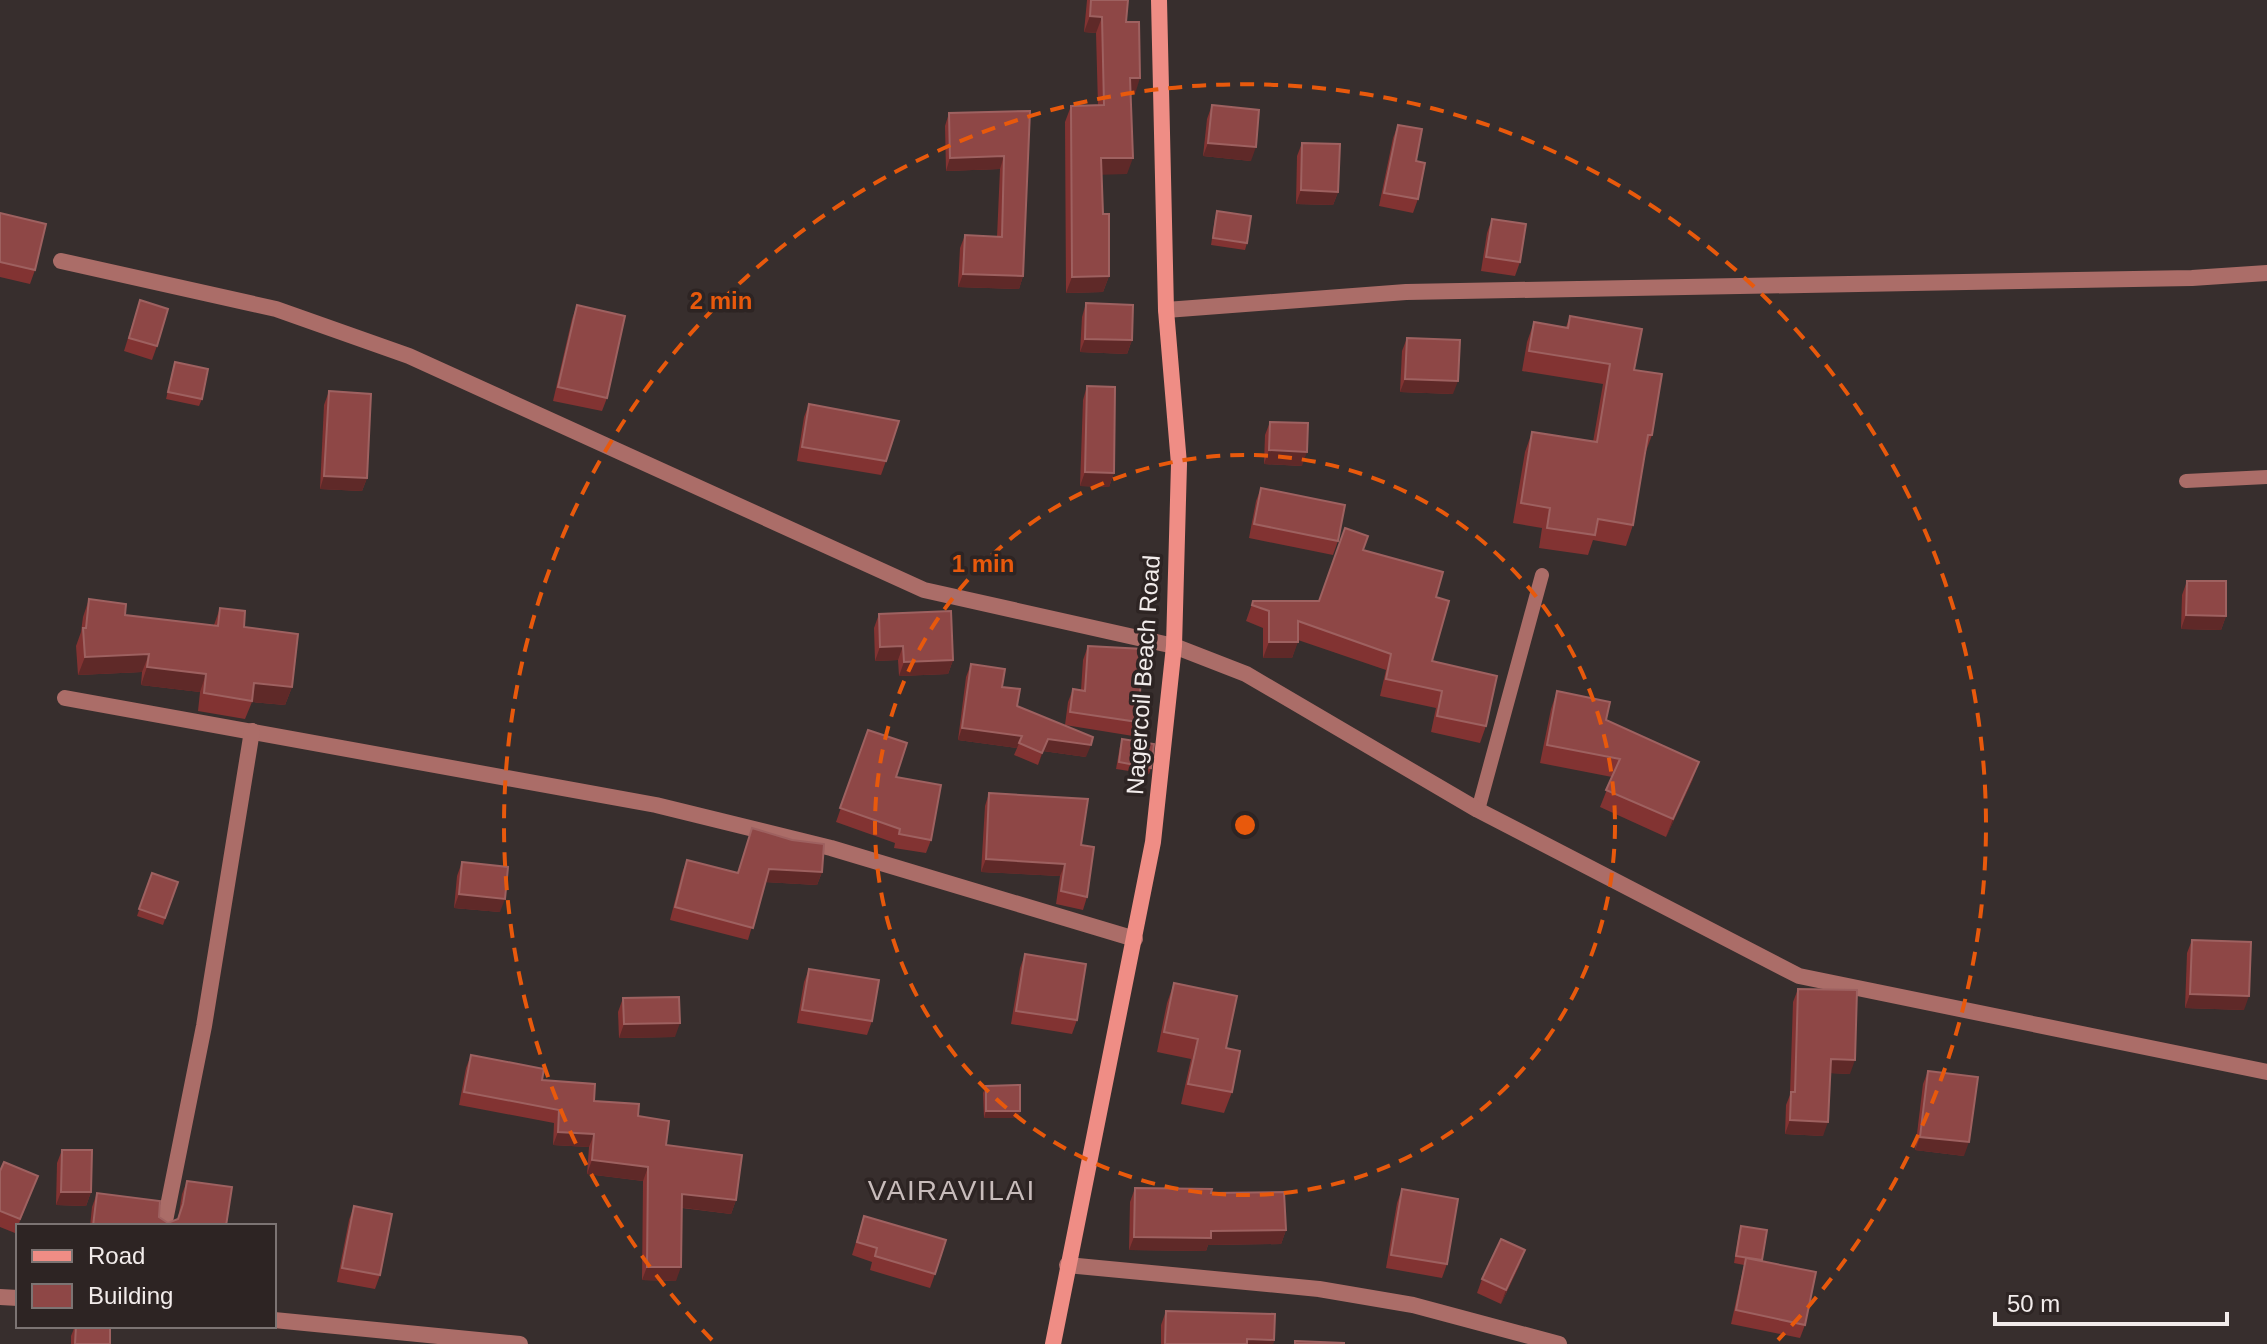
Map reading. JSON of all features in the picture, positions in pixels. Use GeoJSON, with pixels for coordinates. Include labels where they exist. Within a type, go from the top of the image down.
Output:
{"type":"FeatureCollection","features":[{"type":"Feature","properties":{"kind":"main road","name":"Nagercoil Beach Road"},"geometry":{"type":"LineString","coordinates":[[1053,1344],[1153,842],[1174,646],[1179,464],[1166,310],[1159,0]]}},
{"type":"Feature","properties":{"kind":"street"},"geometry":{"type":"LineString","coordinates":[[61,261],[276,309],[409,356],[924,590],[1174,646],[1246,674],[1478,810],[1799,976],[2267,1072]]}},
{"type":"Feature","properties":{"kind":"street"},"geometry":{"type":"LineString","coordinates":[[1166,310],[1406,292],[2176,278],[2267,273]]}},
{"type":"Feature","properties":{"kind":"street"},"geometry":{"type":"LineString","coordinates":[[65,698],[656,805],[831,848],[1135,939]]}},
{"type":"Feature","properties":{"kind":"street"},"geometry":{"type":"LineString","coordinates":[[164,1224],[204,1026],[252,731]]}},
{"type":"Feature","properties":{"kind":"street"},"geometry":{"type":"LineString","coordinates":[[1067,1265],[1319,1289],[1413,1305],[1559,1344]]}},
{"type":"Feature","properties":{"kind":"street"},"geometry":{"type":"LineString","coordinates":[[276,1320],[520,1344]]}},
{"type":"Feature","properties":{"kind":"lane"},"geometry":{"type":"LineString","coordinates":[[2186,481],[2267,477]]}},
{"type":"Feature","properties":{"kind":"lane"},"geometry":{"type":"LineString","coordinates":[[1478,810],[1542,575]]}},
{"type":"Feature","properties":{"kind":"building"},"geometry":{"type":"Polygon","coordinates":[[[1091,0],[1128,0],[1126,22],[1139,22],[1140,78],[1130,78],[1133,158],[1101,158],[1103,214],[1109,214],[1109,276],[1072,277],[1071,106],[1104,105],[1102,17],[1090,16],[1091,0]]]}},
{"type":"Feature","properties":{"kind":"building"},"geometry":{"type":"Polygon","coordinates":[[[1212,105],[1259,110],[1256,147],[1208,143],[1212,105]]]}},
{"type":"Feature","properties":{"kind":"building"},"geometry":{"type":"Polygon","coordinates":[[[1030,111],[1023,276],[963,274],[965,235],[1002,237],[1004,156],[950,158],[949,113],[1030,111]]]}},
{"type":"Feature","properties":{"kind":"building"},"geometry":{"type":"Polygon","coordinates":[[[1398,125],[1422,129],[1416,161],[1425,163],[1418,199],[1384,193],[1398,125]]]}},
{"type":"Feature","properties":{"kind":"building"},"geometry":{"type":"Polygon","coordinates":[[[1302,143],[1340,144],[1338,192],[1301,190],[1302,143]]]}},
{"type":"Feature","properties":{"kind":"building"},"geometry":{"type":"Polygon","coordinates":[[[1217,211],[1251,216],[1247,243],[1213,238],[1217,211]]]}},
{"type":"Feature","properties":{"kind":"building"},"geometry":{"type":"Polygon","coordinates":[[[0,213],[46,224],[35,270],[0,262],[0,213]]]}},
{"type":"Feature","properties":{"kind":"building"},"geometry":{"type":"Polygon","coordinates":[[[1492,219],[1526,224],[1520,262],[1486,257],[1492,219]]]}},
{"type":"Feature","properties":{"kind":"building"},"geometry":{"type":"Polygon","coordinates":[[[140,300],[168,309],[157,346],[129,338],[140,300]]]}},
{"type":"Feature","properties":{"kind":"building"},"geometry":{"type":"Polygon","coordinates":[[[1086,303],[1133,305],[1132,340],[1085,339],[1086,303]]]}},
{"type":"Feature","properties":{"kind":"building"},"geometry":{"type":"Polygon","coordinates":[[[577,305],[625,316],[607,398],[558,387],[577,305]]]}},
{"type":"Feature","properties":{"kind":"building"},"geometry":{"type":"Polygon","coordinates":[[[1570,316],[1642,329],[1634,370],[1662,374],[1633,525],[1598,519],[1595,535],[1547,528],[1550,508],[1521,503],[1532,432],[1597,442],[1610,364],[1529,351],[1534,322],[1568,328],[1570,316]]]}},
{"type":"Feature","properties":{"kind":"building"},"geometry":{"type":"Polygon","coordinates":[[[1407,338],[1460,340],[1458,381],[1405,379],[1407,338]]]}},
{"type":"Feature","properties":{"kind":"building"},"geometry":{"type":"Polygon","coordinates":[[[175,362],[208,369],[202,399],[168,392],[175,362]]]}},
{"type":"Feature","properties":{"kind":"building"},"geometry":{"type":"Polygon","coordinates":[[[1087,386],[1115,387],[1114,473],[1085,472],[1087,386]]]}},
{"type":"Feature","properties":{"kind":"building"},"geometry":{"type":"Polygon","coordinates":[[[329,391],[371,394],[367,478],[324,476],[329,391]]]}},
{"type":"Feature","properties":{"kind":"building"},"geometry":{"type":"Polygon","coordinates":[[[809,404],[899,421],[886,461],[802,447],[809,404]]]}},
{"type":"Feature","properties":{"kind":"building"},"geometry":{"type":"Polygon","coordinates":[[[1270,422],[1308,423],[1307,452],[1269,450],[1270,422]]]}},
{"type":"Feature","properties":{"kind":"building"},"geometry":{"type":"Polygon","coordinates":[[[1261,488],[1345,505],[1338,541],[1254,524],[1261,488]]]}},
{"type":"Feature","properties":{"kind":"building"},"geometry":{"type":"Polygon","coordinates":[[[1345,528],[1368,536],[1363,550],[1443,572],[1436,597],[1449,601],[1432,661],[1497,676],[1486,726],[1437,716],[1442,691],[1386,679],[1391,654],[1298,621],[1298,642],[1269,642],[1269,611],[1252,605],[1253,601],[1319,601],[1345,528]]]}},
{"type":"Feature","properties":{"kind":"building"},"geometry":{"type":"Polygon","coordinates":[[[2187,581],[2226,581],[2226,616],[2186,615],[2187,581]]]}},
{"type":"Feature","properties":{"kind":"building"},"geometry":{"type":"Polygon","coordinates":[[[89,599],[126,604],[125,615],[218,626],[220,608],[245,611],[244,627],[298,634],[292,687],[254,683],[252,701],[204,693],[206,674],[147,667],[149,654],[85,657],[83,628],[86,628],[89,599]]]}},
{"type":"Feature","properties":{"kind":"building"},"geometry":{"type":"Polygon","coordinates":[[[951,611],[953,660],[904,662],[903,646],[880,647],[879,614],[951,611]]]}},
{"type":"Feature","properties":{"kind":"building"},"geometry":{"type":"Polygon","coordinates":[[[1088,646],[1143,649],[1138,722],[1070,712],[1073,689],[1085,691],[1088,646]]]}},
{"type":"Feature","properties":{"kind":"building"},"geometry":{"type":"Polygon","coordinates":[[[971,664],[1005,669],[1002,687],[1020,689],[1017,706],[1093,737],[1091,745],[1048,739],[1042,753],[1019,743],[1022,736],[962,728],[971,664]]]}},
{"type":"Feature","properties":{"kind":"building"},"geometry":{"type":"Polygon","coordinates":[[[1557,691],[1610,702],[1606,720],[1699,762],[1673,819],[1606,790],[1620,759],[1547,745],[1557,691]]]}},
{"type":"Feature","properties":{"kind":"building"},"geometry":{"type":"Polygon","coordinates":[[[868,730],[907,743],[896,777],[941,785],[931,840],[899,834],[900,829],[840,808],[868,730]]]}},
{"type":"Feature","properties":{"kind":"building"},"geometry":{"type":"Polygon","coordinates":[[[1122,739],[1154,744],[1151,768],[1119,762],[1122,739]]]}},
{"type":"Feature","properties":{"kind":"building"},"geometry":{"type":"Polygon","coordinates":[[[989,793],[1088,799],[1081,845],[1094,847],[1087,897],[1061,891],[1065,864],[986,859],[989,793]]]}},
{"type":"Feature","properties":{"kind":"building"},"geometry":{"type":"Polygon","coordinates":[[[752,828],[792,840],[824,844],[822,872],[769,869],[753,928],[675,907],[687,860],[738,873],[752,828]]]}},
{"type":"Feature","properties":{"kind":"building"},"geometry":{"type":"Polygon","coordinates":[[[462,862],[508,867],[505,899],[459,894],[462,862]]]}},
{"type":"Feature","properties":{"kind":"building"},"geometry":{"type":"Polygon","coordinates":[[[152,873],[178,882],[165,918],[139,909],[152,873]]]}},
{"type":"Feature","properties":{"kind":"building"},"geometry":{"type":"Polygon","coordinates":[[[2192,940],[2251,942],[2249,996],[2190,994],[2192,940]]]}},
{"type":"Feature","properties":{"kind":"building"},"geometry":{"type":"Polygon","coordinates":[[[1025,954],[1086,964],[1077,1020],[1016,1011],[1025,954]]]}},
{"type":"Feature","properties":{"kind":"building"},"geometry":{"type":"Polygon","coordinates":[[[809,969],[879,980],[872,1021],[802,1010],[809,969]]]}},
{"type":"Feature","properties":{"kind":"building"},"geometry":{"type":"Polygon","coordinates":[[[1174,983],[1237,996],[1226,1048],[1240,1051],[1232,1092],[1188,1084],[1198,1039],[1164,1032],[1174,983]]]}},
{"type":"Feature","properties":{"kind":"building"},"geometry":{"type":"Polygon","coordinates":[[[1798,989],[1857,990],[1855,1060],[1831,1059],[1828,1122],[1790,1120],[1791,1092],[1795,1092],[1798,989]]]}},
{"type":"Feature","properties":{"kind":"building"},"geometry":{"type":"Polygon","coordinates":[[[679,997],[680,1023],[624,1024],[623,998],[679,997]]]}},
{"type":"Feature","properties":{"kind":"building"},"geometry":{"type":"Polygon","coordinates":[[[471,1055],[544,1069],[542,1080],[595,1084],[594,1101],[639,1104],[638,1116],[669,1121],[666,1145],[742,1155],[736,1200],[682,1194],[681,1267],[647,1267],[648,1167],[592,1160],[594,1134],[558,1132],[559,1110],[464,1092],[471,1055]]]}},
{"type":"Feature","properties":{"kind":"building"},"geometry":{"type":"Polygon","coordinates":[[[1928,1071],[1978,1077],[1969,1142],[1920,1137],[1928,1071]]]}},
{"type":"Feature","properties":{"kind":"building"},"geometry":{"type":"Polygon","coordinates":[[[1020,1085],[1020,1111],[986,1111],[986,1086],[1020,1085]]]}},
{"type":"Feature","properties":{"kind":"building"},"geometry":{"type":"Polygon","coordinates":[[[62,1150],[92,1150],[91,1192],[61,1192],[62,1150]]]}},
{"type":"Feature","properties":{"kind":"building"},"geometry":{"type":"Polygon","coordinates":[[[4,1162],[38,1176],[20,1219],[0,1211],[0,1171],[4,1162]]]}},
{"type":"Feature","properties":{"kind":"building"},"geometry":{"type":"Polygon","coordinates":[[[187,1181],[232,1187],[226,1224],[93,1224],[97,1193],[160,1201],[159,1217],[168,1223],[178,1219],[187,1181]]]}},
{"type":"Feature","properties":{"kind":"building"},"geometry":{"type":"Polygon","coordinates":[[[1135,1188],[1212,1189],[1211,1193],[1284,1192],[1286,1230],[1211,1231],[1211,1238],[1134,1237],[1135,1188]]]}},
{"type":"Feature","properties":{"kind":"building"},"geometry":{"type":"Polygon","coordinates":[[[1402,1189],[1458,1199],[1447,1264],[1391,1255],[1402,1189]]]}},
{"type":"Feature","properties":{"kind":"building"},"geometry":{"type":"Polygon","coordinates":[[[354,1206],[392,1214],[380,1275],[342,1268],[354,1206]]]}},
{"type":"Feature","properties":{"kind":"building"},"geometry":{"type":"Polygon","coordinates":[[[864,1216],[946,1240],[935,1274],[875,1256],[877,1248],[857,1242],[864,1216]]]}},
{"type":"Feature","properties":{"kind":"building"},"geometry":{"type":"Polygon","coordinates":[[[1741,1226],[1767,1230],[1762,1260],[1736,1256],[1741,1226]]]}},
{"type":"Feature","properties":{"kind":"building"},"geometry":{"type":"Polygon","coordinates":[[[1501,1239],[1525,1250],[1506,1290],[1482,1279],[1501,1239]]]}},
{"type":"Feature","properties":{"kind":"building"},"geometry":{"type":"Polygon","coordinates":[[[1746,1258],[1816,1272],[1805,1325],[1736,1310],[1746,1258]]]}},
{"type":"Feature","properties":{"kind":"building"},"geometry":{"type":"Polygon","coordinates":[[[1166,1311],[1275,1314],[1274,1340],[1247,1339],[1247,1344],[1165,1344],[1166,1311]]]}},
{"type":"Feature","properties":{"kind":"building"},"geometry":{"type":"Polygon","coordinates":[[[76,1328],[110,1328],[110,1344],[75,1344],[76,1328]]]}},
{"type":"Feature","properties":{"kind":"building"},"geometry":{"type":"Polygon","coordinates":[[[1295,1341],[1345,1343],[1295,1344],[1295,1341]]]}},
{"type":"Feature","properties":{"kind":"district","name":"VAIRAVILAI"},"geometry":{"type":"Point","coordinates":[952,1190]}}]}
